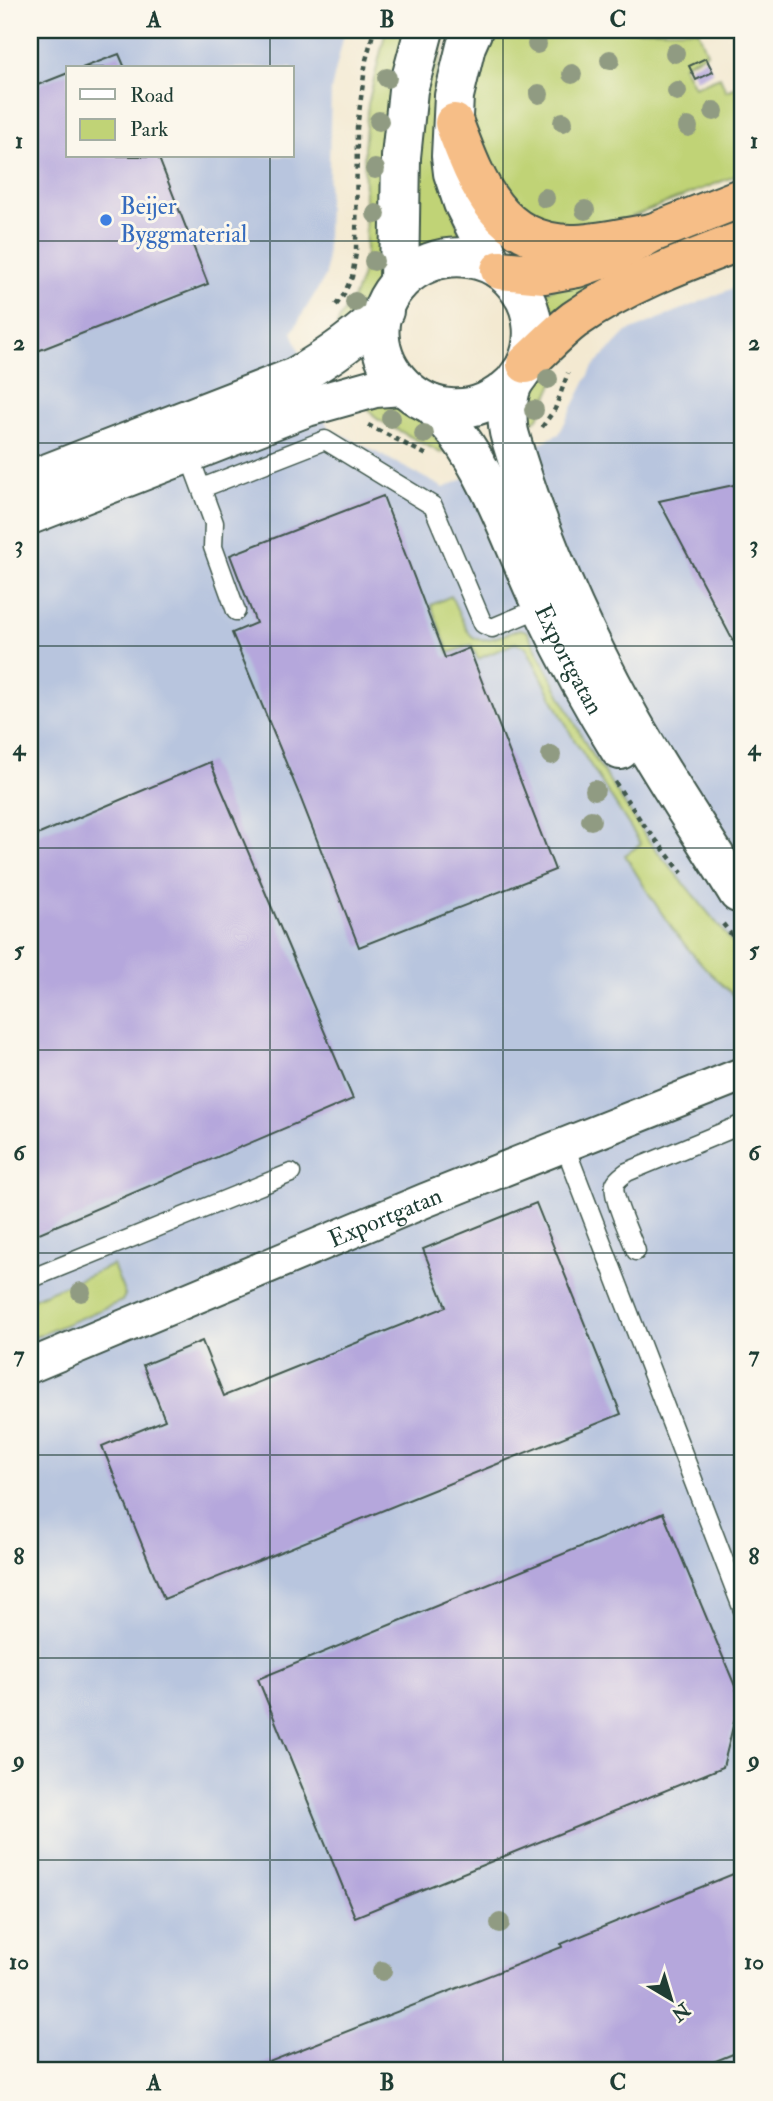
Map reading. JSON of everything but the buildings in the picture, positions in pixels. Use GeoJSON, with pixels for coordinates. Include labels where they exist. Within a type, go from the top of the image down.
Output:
{"type":"FeatureCollection","features":[{"type":"Feature","properties":{"kind":"highway"},"geometry":{"type":"LineString","coordinates":[[454,123],[469,164],[481,186],[503,218],[512,226],[542,240],[572,244],[652,233]]}},
{"type":"Feature","properties":{"kind":"highway"},"geometry":{"type":"LineString","coordinates":[[496,267],[544,274],[562,272],[612,256],[652,233],[743,197]]}},
{"type":"Feature","properties":{"kind":"highway"},"geometry":{"type":"LineString","coordinates":[[519,374],[572,321],[617,293],[743,240]]}},
{"type":"Feature","properties":{"kind":"street","name":"Exportgatan"},"geometry":{"type":"LineString","coordinates":[[424,30],[408,90],[391,297],[381,331],[383,351],[390,370],[456,433],[472,458],[503,515],[542,607],[575,675],[636,776],[669,821],[741,897]]}},
{"type":"Feature","properties":{"kind":"street","name":"Exportgatan"},"geometry":{"type":"LineString","coordinates":[[473,30],[466,46],[454,96],[451,156],[453,173],[463,203],[483,243],[496,267],[519,289],[530,312],[532,338],[507,416],[512,442],[525,483],[583,627],[631,720],[741,897]]}},
{"type":"Feature","properties":{"kind":"street"},"geometry":{"type":"LineString","coordinates":[[30,480],[295,377],[331,356],[363,332],[391,297],[423,265],[442,258],[472,258],[496,267]]}},
{"type":"Feature","properties":{"kind":"street"},"geometry":{"type":"LineString","coordinates":[[30,515],[307,407],[375,388],[417,395],[453,408],[474,406],[495,398],[519,374]]}},
{"type":"Feature","properties":{"kind":"street","name":"Exportgatan"},"geometry":{"type":"LineString","coordinates":[[30,1366],[564,1144],[743,1074]]}},
{"type":"Feature","properties":{"kind":"lane"},"geometry":{"type":"LineString","coordinates":[[202,488],[325,440],[433,506],[483,624],[492,628],[542,607]]}},
{"type":"Feature","properties":{"kind":"lane"},"geometry":{"type":"LineString","coordinates":[[188,453],[214,523],[213,547],[236,611]]}},
{"type":"Feature","properties":{"kind":"lane"},"geometry":{"type":"LineString","coordinates":[[636,1251],[615,1199],[615,1184],[620,1178],[627,1172],[743,1124]]}},
{"type":"Feature","properties":{"kind":"lane"},"geometry":{"type":"LineString","coordinates":[[564,1144],[743,1610]]}},
{"type":"Feature","properties":{"kind":"lane"},"geometry":{"type":"LineString","coordinates":[[30,1279],[291,1173]]}},
{"type":"Feature","properties":{"kind":"path"},"geometry":{"type":"LineString","coordinates":[[328,315],[344,296],[352,277],[356,253],[357,128],[366,60],[374,30]]}},
{"type":"Feature","properties":{"kind":"shaded area"},"geometry":{"type":"Polygon","coordinates":[[[30,30],[345,30],[331,90],[326,275],[292,332],[328,427],[444,488],[559,434],[593,367],[627,332],[743,284],[743,2071],[30,2071],[30,30]]]}},
{"type":"Feature","properties":{"kind":"green space"},"geometry":{"type":"Polygon","coordinates":[[[386,30],[412,30],[385,268],[375,289],[337,336],[339,319],[356,291],[366,253],[364,148],[368,104],[386,30]]]}},
{"type":"Feature","properties":{"kind":"green space"},"geometry":{"type":"Polygon","coordinates":[[[434,30],[447,30],[434,94],[434,132],[461,238],[415,250],[410,184],[434,30]]]}},
{"type":"Feature","properties":{"kind":"green space"},"geometry":{"type":"Polygon","coordinates":[[[486,30],[698,30],[707,53],[683,65],[694,87],[720,77],[726,91],[743,84],[743,163],[740,165],[743,173],[613,224],[582,228],[554,223],[528,214],[504,197],[472,123],[471,89],[486,30]]]}},
{"type":"Feature","properties":{"kind":"green space"},"geometry":{"type":"Polygon","coordinates":[[[743,217],[743,229],[551,317],[542,293],[743,217]]]}},
{"type":"Feature","properties":{"kind":"green space"},"geometry":{"type":"Polygon","coordinates":[[[550,364],[559,370],[538,418],[532,423],[524,418],[528,403],[550,364]]]}},
{"type":"Feature","properties":{"kind":"green space"},"geometry":{"type":"Polygon","coordinates":[[[365,405],[388,405],[405,410],[428,429],[446,450],[441,453],[377,419],[365,405]]]}},
{"type":"Feature","properties":{"kind":"green space"},"geometry":{"type":"Polygon","coordinates":[[[451,596],[469,633],[475,638],[491,639],[520,629],[527,631],[588,748],[648,840],[743,955],[743,1003],[691,953],[638,877],[625,855],[641,844],[573,738],[526,647],[515,643],[478,659],[471,645],[449,653],[431,605],[451,596]]]}},
{"type":"Feature","properties":{"kind":"green space"},"geometry":{"type":"Polygon","coordinates":[[[113,1265],[125,1295],[122,1301],[30,1339],[30,1300],[113,1265]]]}},
{"type":"Feature","properties":{"kind":"place","name":"Beijer Byggmaterial"},"geometry":{"type":"Point","coordinates":[106,220]}}]}
